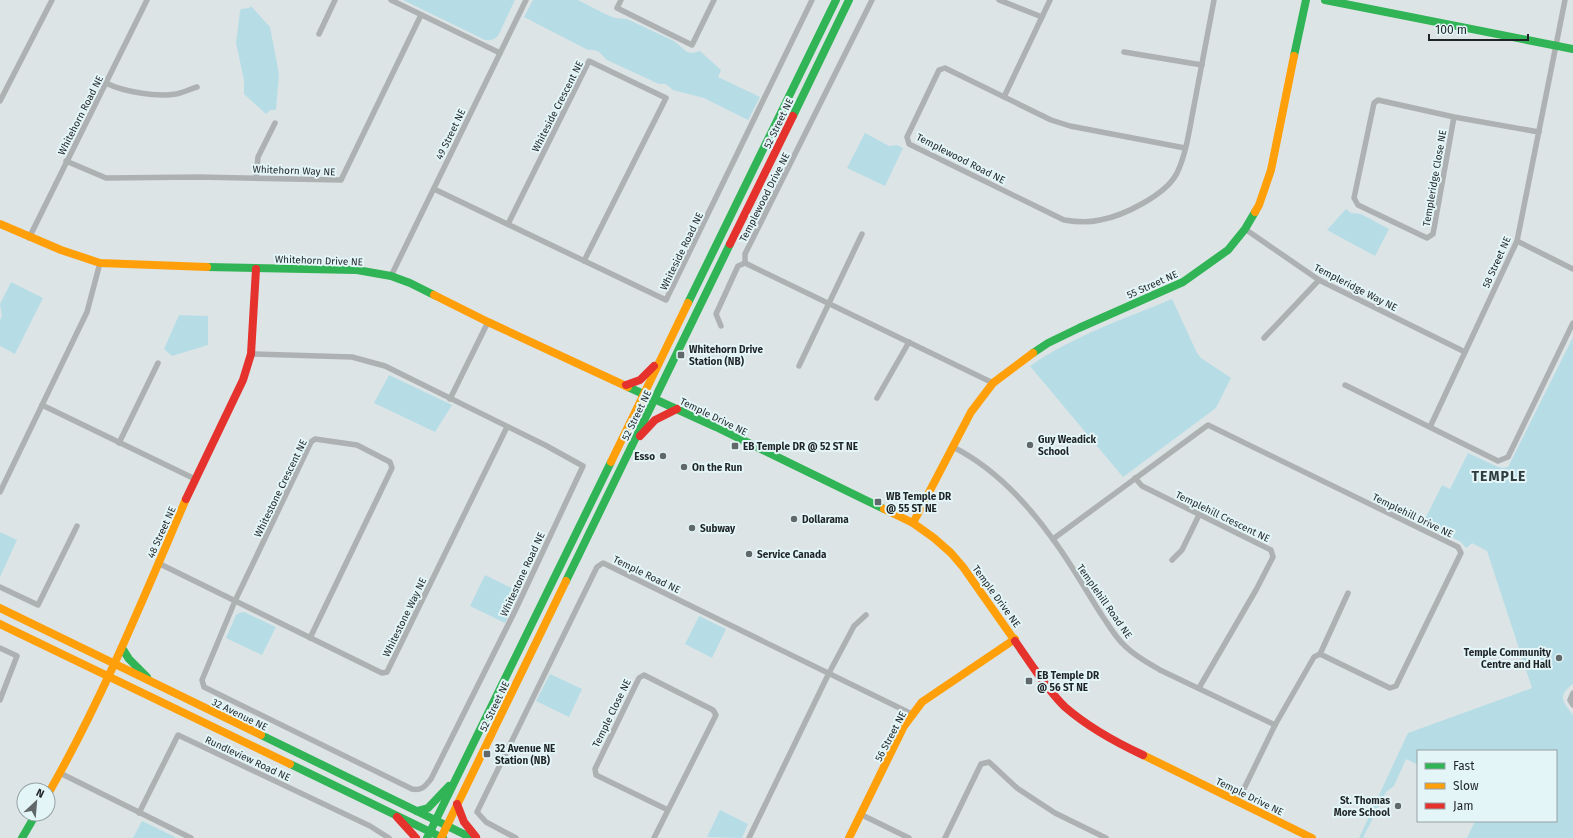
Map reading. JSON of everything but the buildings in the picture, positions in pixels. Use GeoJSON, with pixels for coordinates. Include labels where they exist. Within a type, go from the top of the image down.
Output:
{"type":"FeatureCollection","features":[{"type":"Feature","properties":{"kind":"street"},"geometry":{"type":"LineString","coordinates":[[0,101],[52,0]]}},
{"type":"Feature","properties":{"kind":"street","name":"Whitehorn Road NE"},"geometry":{"type":"LineString","coordinates":[[29,238],[146,0]]}},
{"type":"Feature","properties":{"kind":"street"},"geometry":{"type":"LineString","coordinates":[[318,34],[335,0]]}},
{"type":"Feature","properties":{"kind":"street"},"geometry":{"type":"LineString","coordinates":[[391,0],[500,53]]}},
{"type":"Feature","properties":{"kind":"street","name":"49 Street NE"},"geometry":{"type":"LineString","coordinates":[[391,276],[526,0]]}},
{"type":"Feature","properties":{"kind":"street"},"geometry":{"type":"LineString","coordinates":[[621,0],[617,8],[692,45],[714,0]]}},
{"type":"Feature","properties":{"kind":"street","name":"Whiteside Road NE"},"geometry":{"type":"LineString","coordinates":[[434,189],[666,300],[812,0]]}},
{"type":"Feature","properties":{"kind":"street","name":"52 Street NE"},"geometry":{"type":"LineString","coordinates":[[428,835],[836,0]]}},
{"type":"Feature","properties":{"kind":"street","name":"52 Street NE"},"geometry":{"type":"LineString","coordinates":[[442,838],[457,804],[849,0]]}},
{"type":"Feature","properties":{"kind":"street","name":"Templewood Drive NE"},"geometry":{"type":"LineString","coordinates":[[745,264],[745,254],[872,0]]}},
{"type":"Feature","properties":{"kind":"street"},"geometry":{"type":"LineString","coordinates":[[999,0],[1042,17]]}},
{"type":"Feature","properties":{"kind":"street"},"geometry":{"type":"LineString","coordinates":[[1004,97],[1050,0]]}},
{"type":"Feature","properties":{"kind":"street","name":"Templewood Road NE"},"geometry":{"type":"LineString","coordinates":[[1185,148],[1070,126],[1050,120],[945,68],[939,70],[907,137],[909,144],[1064,220],[1084,222],[1101,220],[1124,213],[1162,190],[1176,175],[1185,148],[1214,0]]}},
{"type":"Feature","properties":{"kind":"street","name":"55 Street NE"},"geometry":{"type":"LineString","coordinates":[[913,524],[971,412],[993,383],[1022,360],[1048,343],[1078,328],[1183,282],[1228,250],[1245,229],[1259,205],[1271,170],[1306,0]]}},
{"type":"Feature","properties":{"kind":"street"},"geometry":{"type":"LineString","coordinates":[[1325,0],[1573,49]]}},
{"type":"Feature","properties":{"kind":"street","name":"58 Street NE"},"geometry":{"type":"LineString","coordinates":[[1430,427],[1517,241],[1565,0]]}},
{"type":"Feature","properties":{"kind":"street","name":"Whitehorn Way NE"},"geometry":{"type":"LineString","coordinates":[[66,161],[106,178],[199,177],[341,180],[421,15]]}},
{"type":"Feature","properties":{"kind":"street"},"geometry":{"type":"LineString","coordinates":[[1124,52],[1202,65]]}},
{"type":"Feature","properties":{"kind":"street","name":"Whiteside Crescent NE"},"geometry":{"type":"LineString","coordinates":[[508,224],[589,61],[666,98],[584,261]]}},
{"type":"Feature","properties":{"kind":"street"},"geometry":{"type":"LineString","coordinates":[[106,83],[115,88],[147,94],[176,94],[196,87]]}},
{"type":"Feature","properties":{"kind":"street","name":"Templeridge Close NE"},"geometry":{"type":"LineString","coordinates":[[1454,117],[1434,234],[1426,238],[1358,205],[1354,198],[1374,103],[1378,100],[1454,117],[1539,132]]}},
{"type":"Feature","properties":{"kind":"street"},"geometry":{"type":"LineString","coordinates":[[256,178],[258,157],[276,123]]}},
{"type":"Feature","properties":{"kind":"street","name":"Whitehorn Drive NE"},"geometry":{"type":"LineString","coordinates":[[0,224],[50,248],[100,263],[256,269],[357,270],[391,276],[643,393]]}},
{"type":"Feature","properties":{"kind":"street","name":"Templeridge Way NE"},"geometry":{"type":"LineString","coordinates":[[1245,229],[1319,280],[1465,352]]}},
{"type":"Feature","properties":{"kind":"street"},"geometry":{"type":"LineString","coordinates":[[799,366],[862,234]]}},
{"type":"Feature","properties":{"kind":"street"},"geometry":{"type":"LineString","coordinates":[[1517,241],[1573,269]]}},
{"type":"Feature","properties":{"kind":"street"},"geometry":{"type":"LineString","coordinates":[[0,492],[87,312],[100,263]]}},
{"type":"Feature","properties":{"kind":"street"},"geometry":{"type":"LineString","coordinates":[[721,326],[716,314],[738,266],[745,264],[993,383]]}},
{"type":"Feature","properties":{"kind":"street","name":"48 Street NE"},"geometry":{"type":"LineString","coordinates":[[55,782],[122,648],[195,479],[243,380],[251,354],[256,269]]}},
{"type":"Feature","properties":{"kind":"street"},"geometry":{"type":"LineString","coordinates":[[1264,338],[1319,280]]}},
{"type":"Feature","properties":{"kind":"street"},"geometry":{"type":"LineString","coordinates":[[450,398],[488,322]]}},
{"type":"Feature","properties":{"kind":"street"},"geometry":{"type":"LineString","coordinates":[[1345,385],[1498,461],[1508,457],[1573,323]]}},
{"type":"Feature","properties":{"kind":"street"},"geometry":{"type":"LineString","coordinates":[[876,398],[909,342]]}},
{"type":"Feature","properties":{"kind":"street","name":"Whitestone Road NE"},"geometry":{"type":"LineString","coordinates":[[204,687],[412,789],[422,789],[431,779],[505,632],[583,466],[545,445],[450,398],[385,366],[368,360],[352,357],[251,354]]}},
{"type":"Feature","properties":{"kind":"street"},"geometry":{"type":"LineString","coordinates":[[626,385],[640,380],[658,362]]}},
{"type":"Feature","properties":{"kind":"street"},"geometry":{"type":"LineString","coordinates":[[119,442],[158,363]]}},
{"type":"Feature","properties":{"kind":"street","name":"Temple Drive NE"},"geometry":{"type":"LineString","coordinates":[[643,393],[913,524],[934,538],[963,566],[1045,683],[1064,706],[1093,729],[1132,750],[1312,838]]}},
{"type":"Feature","properties":{"kind":"street"},"geometry":{"type":"LineString","coordinates":[[42,405],[195,479]]}},
{"type":"Feature","properties":{"kind":"street"},"geometry":{"type":"LineString","coordinates":[[634,443],[655,420],[677,409]]}},
{"type":"Feature","properties":{"kind":"street","name":"Templehill Drive NE"},"geometry":{"type":"LineString","coordinates":[[1052,538],[1208,425],[1458,547],[1461,553],[1396,686],[1390,688],[1320,654]]}},
{"type":"Feature","properties":{"kind":"street","name":"Whitestone Way NE"},"geometry":{"type":"LineString","coordinates":[[158,563],[382,673],[387,672],[507,427]]}},
{"type":"Feature","properties":{"kind":"street","name":"Whitestone Crescent NE"},"geometry":{"type":"LineString","coordinates":[[204,687],[202,680],[235,601],[311,442],[315,439],[357,445],[390,462],[392,468],[310,638]]}},
{"type":"Feature","properties":{"kind":"street","name":"Templehill Road NE"},"geometry":{"type":"LineString","coordinates":[[953,447],[978,462],[1004,483],[1032,513],[1052,538],[1085,590],[1124,646],[1143,660],[1276,725]]}},
{"type":"Feature","properties":{"kind":"street","name":"Templehill Crescent NE"},"geometry":{"type":"LineString","coordinates":[[1135,478],[1142,486],[1271,550],[1273,557],[1256,590],[1199,688]]}},
{"type":"Feature","properties":{"kind":"street"},"geometry":{"type":"LineString","coordinates":[[1172,560],[1182,550],[1199,515]]}},
{"type":"Feature","properties":{"kind":"street"},"geometry":{"type":"LineString","coordinates":[[0,587],[38,605],[77,526]]}},
{"type":"Feature","properties":{"kind":"street","name":"Temple Road NE"},"geometry":{"type":"LineString","coordinates":[[516,838],[486,822],[477,812],[597,567],[603,563],[912,714]]}},
{"type":"Feature","properties":{"kind":"street"},"geometry":{"type":"LineString","coordinates":[[1238,802],[1276,725],[1314,657],[1320,654],[1348,593]]}},
{"type":"Feature","properties":{"kind":"street","name":"32 Avenue NE"},"geometry":{"type":"LineString","coordinates":[[0,608],[472,838]]}},
{"type":"Feature","properties":{"kind":"street"},"geometry":{"type":"LineString","coordinates":[[749,838],[829,673],[854,626],[866,615]]}},
{"type":"Feature","properties":{"kind":"street"},"geometry":{"type":"LineString","coordinates":[[0,624],[394,814],[428,835],[442,838]]}},
{"type":"Feature","properties":{"kind":"street","name":"56 Street NE"},"geometry":{"type":"LineString","coordinates":[[849,838],[904,726],[922,702],[933,693],[1015,639]]}},
{"type":"Feature","properties":{"kind":"street"},"geometry":{"type":"LineString","coordinates":[[0,648],[18,656],[0,700]]}},
{"type":"Feature","properties":{"kind":"street"},"geometry":{"type":"LineString","coordinates":[[122,648],[139,670],[155,684]]}},
{"type":"Feature","properties":{"kind":"street","name":"Temple Close NE"},"geometry":{"type":"LineString","coordinates":[[654,838],[716,715],[713,710],[644,675],[639,678],[595,769],[596,775],[668,810]]}},
{"type":"Feature","properties":{"kind":"street"},"geometry":{"type":"LineString","coordinates":[[1573,693],[1570,700],[1573,705]]}},
{"type":"Feature","properties":{"kind":"street","name":"Rundleview Road NE"},"geometry":{"type":"LineString","coordinates":[[139,813],[178,735],[370,826],[389,838]]}},
{"type":"Feature","properties":{"kind":"street"},"geometry":{"type":"LineString","coordinates":[[945,838],[981,764],[989,762],[1016,788],[1049,809],[1106,838]]}},
{"type":"Feature","properties":{"kind":"street"},"geometry":{"type":"LineString","coordinates":[[60,773],[191,838]]}},
{"type":"Feature","properties":{"kind":"street"},"geometry":{"type":"LineString","coordinates":[[417,811],[428,808],[456,778]]}},
{"type":"Feature","properties":{"kind":"street"},"geometry":{"type":"LineString","coordinates":[[457,804],[460,817],[465,828],[476,838]]}},
{"type":"Feature","properties":{"kind":"street"},"geometry":{"type":"LineString","coordinates":[[394,814],[416,838]]}},
{"type":"Feature","properties":{"kind":"street"},"geometry":{"type":"LineString","coordinates":[[860,814],[909,838]]}},
{"type":"Feature","properties":{"kind":"street"},"geometry":{"type":"LineString","coordinates":[[22,838],[31,822]]}},
{"type":"Feature","properties":{"kind":"shaded area"},"geometry":{"type":"Polygon","coordinates":[[[403,0],[515,0],[498,36],[493,39],[485,40],[403,0]]]}},
{"type":"Feature","properties":{"kind":"shaded area"},"geometry":{"type":"Polygon","coordinates":[[[533,0],[578,0],[615,18],[627,19],[674,41],[687,52],[692,53],[700,51],[721,70],[718,77],[760,97],[748,120],[704,98],[673,90],[666,84],[659,84],[607,60],[599,52],[588,50],[524,17],[533,0]]]}},
{"type":"Feature","properties":{"kind":"shaded area"},"geometry":{"type":"Polygon","coordinates":[[[251,6],[270,27],[279,74],[276,110],[270,110],[266,114],[244,94],[244,80],[236,43],[240,11],[241,9],[249,8],[251,6]]]}},
{"type":"Feature","properties":{"kind":"shaded area"},"geometry":{"type":"Polygon","coordinates":[[[865,133],[889,146],[897,145],[903,148],[885,186],[847,168],[865,133]]]}},
{"type":"Feature","properties":{"kind":"shaded area"},"geometry":{"type":"Polygon","coordinates":[[[1346,209],[1351,213],[1361,214],[1389,229],[1375,256],[1327,230],[1346,209]]]}},
{"type":"Feature","properties":{"kind":"shaded area"},"geometry":{"type":"Polygon","coordinates":[[[11,282],[43,298],[15,354],[0,346],[0,320],[2,316],[0,304],[11,282]]]}},
{"type":"Feature","properties":{"kind":"shaded area"},"geometry":{"type":"Polygon","coordinates":[[[1172,299],[1197,353],[1201,358],[1231,378],[1216,408],[1123,477],[1030,366],[1046,355],[1081,337],[1172,299]]]}},
{"type":"Feature","properties":{"kind":"shaded area"},"geometry":{"type":"Polygon","coordinates":[[[179,315],[208,316],[208,345],[172,356],[164,349],[179,315]]]}},
{"type":"Feature","properties":{"kind":"shaded area"},"geometry":{"type":"Polygon","coordinates":[[[1573,337],[1573,684],[1563,695],[1563,699],[1573,715],[1573,838],[1467,838],[1475,822],[1557,822],[1557,750],[1417,750],[1417,764],[1406,759],[1394,786],[1386,792],[1363,838],[1359,838],[1408,733],[1532,688],[1487,551],[1472,543],[1466,548],[1461,542],[1423,523],[1442,485],[1450,489],[1468,453],[1498,467],[1508,467],[1573,337]]]}},
{"type":"Feature","properties":{"kind":"shaded area"},"geometry":{"type":"Polygon","coordinates":[[[389,375],[452,405],[435,432],[374,403],[389,375]]]}},
{"type":"Feature","properties":{"kind":"shaded area"},"geometry":{"type":"Polygon","coordinates":[[[0,532],[17,540],[0,577],[0,532]]]}},
{"type":"Feature","properties":{"kind":"shaded area"},"geometry":{"type":"Polygon","coordinates":[[[485,575],[520,592],[505,623],[470,606],[485,575]]]}},
{"type":"Feature","properties":{"kind":"shaded area"},"geometry":{"type":"Polygon","coordinates":[[[244,612],[276,627],[262,655],[226,638],[236,615],[244,612]]]}},
{"type":"Feature","properties":{"kind":"shaded area"},"geometry":{"type":"Polygon","coordinates":[[[699,616],[726,629],[712,658],[685,644],[699,616]]]}},
{"type":"Feature","properties":{"kind":"shaded area"},"geometry":{"type":"Polygon","coordinates":[[[550,674],[582,689],[569,717],[536,701],[550,674]]]}},
{"type":"Feature","properties":{"kind":"shaded area"},"geometry":{"type":"Polygon","coordinates":[[[720,810],[748,824],[742,838],[707,837],[720,810]]]}},
{"type":"Feature","properties":{"kind":"shaded area"},"geometry":{"type":"Polygon","coordinates":[[[142,821],[175,837],[175,838],[133,838],[142,821]]]}},
{"type":"Feature","properties":{"kind":"traffic: fast"},"geometry":{"type":"LineString","coordinates":[[688,303],[836,0]]}},
{"type":"Feature","properties":{"kind":"traffic: fast"},"geometry":{"type":"LineString","coordinates":[[793,116],[849,0]]}},
{"type":"Feature","properties":{"kind":"traffic: fast"},"geometry":{"type":"LineString","coordinates":[[1294,56],[1306,0]]}},
{"type":"Feature","properties":{"kind":"traffic: fast"},"geometry":{"type":"LineString","coordinates":[[1325,0],[1573,49]]}},
{"type":"Feature","properties":{"kind":"traffic: fast"},"geometry":{"type":"LineString","coordinates":[[1033,353],[1048,343],[1079,328],[1183,282],[1228,250],[1245,229],[1255,212]]}},
{"type":"Feature","properties":{"kind":"traffic: fast"},"geometry":{"type":"LineString","coordinates":[[566,581],[730,244]]}},
{"type":"Feature","properties":{"kind":"traffic: fast"},"geometry":{"type":"LineString","coordinates":[[207,267],[357,270],[391,276],[410,283],[434,295]]}},
{"type":"Feature","properties":{"kind":"traffic: fast"},"geometry":{"type":"LineString","coordinates":[[628,387],[716,427],[884,509]]}},
{"type":"Feature","properties":{"kind":"traffic: fast"},"geometry":{"type":"LineString","coordinates":[[427,838],[611,462]]}},
{"type":"Feature","properties":{"kind":"traffic: fast"},"geometry":{"type":"LineString","coordinates":[[122,648],[129,659],[147,677]]}},
{"type":"Feature","properties":{"kind":"traffic: fast"},"geometry":{"type":"LineString","coordinates":[[261,735],[472,838]]}},
{"type":"Feature","properties":{"kind":"traffic: fast"},"geometry":{"type":"LineString","coordinates":[[290,764],[443,838]]}},
{"type":"Feature","properties":{"kind":"traffic: fast"},"geometry":{"type":"LineString","coordinates":[[417,811],[428,808],[449,786]]}},
{"type":"Feature","properties":{"kind":"traffic: fast"},"geometry":{"type":"LineString","coordinates":[[22,838],[31,822]]}},
{"type":"Feature","properties":{"kind":"traffic: slow"},"geometry":{"type":"LineString","coordinates":[[1255,212],[1259,205],[1271,170],[1294,56]]}},
{"type":"Feature","properties":{"kind":"traffic: slow"},"geometry":{"type":"LineString","coordinates":[[0,224],[61,250],[100,263],[207,267]]}},
{"type":"Feature","properties":{"kind":"traffic: slow"},"geometry":{"type":"LineString","coordinates":[[434,295],[488,322],[628,387]]}},
{"type":"Feature","properties":{"kind":"traffic: slow"},"geometry":{"type":"LineString","coordinates":[[611,462],[688,303]]}},
{"type":"Feature","properties":{"kind":"traffic: slow"},"geometry":{"type":"LineString","coordinates":[[913,523],[971,412],[993,383],[1033,353]]}},
{"type":"Feature","properties":{"kind":"traffic: slow"},"geometry":{"type":"LineString","coordinates":[[55,782],[104,686],[138,612],[186,499]]}},
{"type":"Feature","properties":{"kind":"traffic: slow"},"geometry":{"type":"LineString","coordinates":[[884,509],[913,523],[934,538],[951,553],[963,567],[1015,641]]}},
{"type":"Feature","properties":{"kind":"traffic: slow"},"geometry":{"type":"LineString","coordinates":[[441,838],[566,581]]}},
{"type":"Feature","properties":{"kind":"traffic: slow"},"geometry":{"type":"LineString","coordinates":[[0,608],[261,735]]}},
{"type":"Feature","properties":{"kind":"traffic: slow"},"geometry":{"type":"LineString","coordinates":[[0,624],[290,764]]}},
{"type":"Feature","properties":{"kind":"traffic: slow"},"geometry":{"type":"LineString","coordinates":[[849,838],[904,726],[922,702],[1015,639]]}},
{"type":"Feature","properties":{"kind":"traffic: slow"},"geometry":{"type":"LineString","coordinates":[[1143,755],[1312,838]]}},
{"type":"Feature","properties":{"kind":"traffic: jam"},"geometry":{"type":"LineString","coordinates":[[730,244],[793,116]]}},
{"type":"Feature","properties":{"kind":"traffic: jam"},"geometry":{"type":"LineString","coordinates":[[186,499],[243,380],[251,354],[256,269]]}},
{"type":"Feature","properties":{"kind":"traffic: jam"},"geometry":{"type":"LineString","coordinates":[[626,385],[640,380],[654,366]]}},
{"type":"Feature","properties":{"kind":"traffic: jam"},"geometry":{"type":"LineString","coordinates":[[640,436],[655,420],[677,409]]}},
{"type":"Feature","properties":{"kind":"traffic: jam"},"geometry":{"type":"LineString","coordinates":[[1015,641],[1045,684],[1065,707],[1102,734],[1143,755]]}},
{"type":"Feature","properties":{"kind":"traffic: jam"},"geometry":{"type":"LineString","coordinates":[[457,804],[464,822],[476,837]]}},
{"type":"Feature","properties":{"kind":"traffic: jam"},"geometry":{"type":"LineString","coordinates":[[397,817],[416,838]]}},
{"type":"Feature","properties":{"kind":"place","name":"Whitehorn Drive Station (NB)"},"geometry":{"type":"Point","coordinates":[681,355]}},
{"type":"Feature","properties":{"kind":"place","name":"Guy Weadick School"},"geometry":{"type":"Point","coordinates":[1030,445]}},
{"type":"Feature","properties":{"kind":"place","name":"EB Temple DR @ 52 ST NE"},"geometry":{"type":"Point","coordinates":[735,446]}},
{"type":"Feature","properties":{"kind":"place","name":"Esso"},"geometry":{"type":"Point","coordinates":[663,456]}},
{"type":"Feature","properties":{"kind":"place","name":"On the Run"},"geometry":{"type":"Point","coordinates":[684,467]}},
{"type":"Feature","properties":{"kind":"place","name":"WB Temple DR @ 55 ST NE"},"geometry":{"type":"Point","coordinates":[878,502]}},
{"type":"Feature","properties":{"kind":"place","name":"Dollarama"},"geometry":{"type":"Point","coordinates":[794,519]}},
{"type":"Feature","properties":{"kind":"place","name":"Subway"},"geometry":{"type":"Point","coordinates":[692,528]}},
{"type":"Feature","properties":{"kind":"place","name":"Service Canada"},"geometry":{"type":"Point","coordinates":[749,554]}},
{"type":"Feature","properties":{"kind":"place","name":"Temple Community Centre and Hall"},"geometry":{"type":"Point","coordinates":[1559,658]}},
{"type":"Feature","properties":{"kind":"place","name":"EB Temple DR @ 56 ST NE"},"geometry":{"type":"Point","coordinates":[1029,681]}},
{"type":"Feature","properties":{"kind":"place","name":"32 Avenue NE Station (NB)"},"geometry":{"type":"Point","coordinates":[487,754]}},
{"type":"Feature","properties":{"kind":"place","name":"St. Thomas More School"},"geometry":{"type":"Point","coordinates":[1398,806]}},
{"type":"Feature","properties":{"kind":"district","name":"TEMPLE"},"geometry":{"type":"Point","coordinates":[1499,476]}}]}
